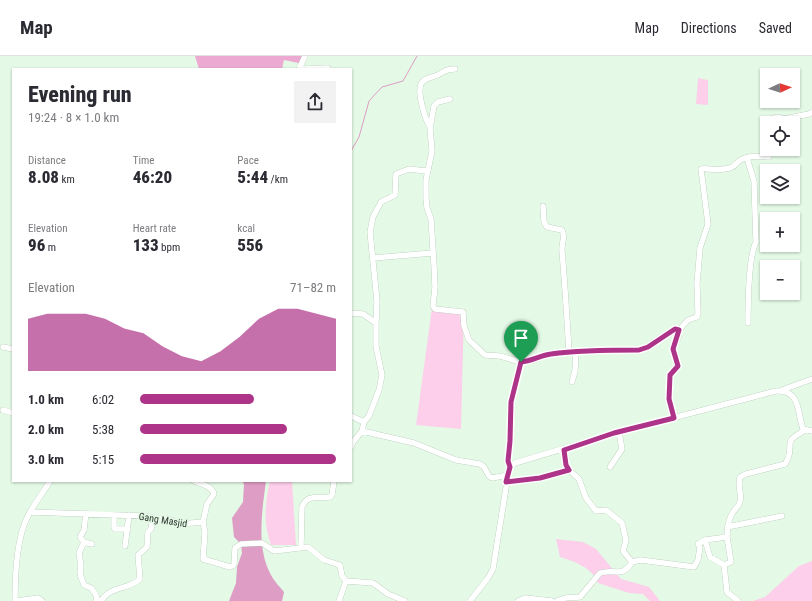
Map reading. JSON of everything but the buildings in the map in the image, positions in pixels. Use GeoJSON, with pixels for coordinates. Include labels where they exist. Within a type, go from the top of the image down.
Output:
{"type":"FeatureCollection","features":[{"type":"Feature","properties":{"kind":"street"},"geometry":{"type":"LineString","coordinates":[[300,68],[305,56]]}},
{"type":"Feature","properties":{"kind":"street"},"geometry":{"type":"LineString","coordinates":[[430,128],[425,117],[420,90],[421,84],[426,78],[436,76],[446,69],[455,69]]}},
{"type":"Feature","properties":{"kind":"street"},"geometry":{"type":"LineString","coordinates":[[450,99],[438,102],[434,106],[430,128],[432,151],[426,171],[426,198],[427,208],[431,219],[435,287],[432,306],[434,308],[463,312],[466,334],[472,343],[483,354],[500,356],[521,362],[534,360],[546,354],[576,351],[639,350],[648,347],[675,329],[679,330]]}},
{"type":"Feature","properties":{"kind":"street"},"geometry":{"type":"LineString","coordinates":[[799,116],[812,112]]}},
{"type":"Feature","properties":{"kind":"street"},"geometry":{"type":"LineString","coordinates":[[674,418],[669,399],[670,375],[678,366],[673,349],[679,330],[688,320],[697,317],[697,284],[700,255],[708,224],[701,169],[710,168],[719,170],[732,167],[739,160],[769,156]]}},
{"type":"Feature","properties":{"kind":"street"},"geometry":{"type":"LineString","coordinates":[[747,158],[754,181],[756,242],[753,250],[748,294],[748,323]]}},
{"type":"Feature","properties":{"kind":"street"},"geometry":{"type":"LineString","coordinates":[[352,444],[362,431],[364,422],[369,416],[379,390],[382,375],[376,346],[377,301],[370,232],[373,217],[381,202],[395,195],[396,174],[409,169],[426,171]]}},
{"type":"Feature","properties":{"kind":"street"},"geometry":{"type":"LineString","coordinates":[[543,206],[544,222],[547,227],[562,230],[564,234],[562,251],[569,352]]}},
{"type":"Feature","properties":{"kind":"street"},"geometry":{"type":"LineString","coordinates":[[373,258],[433,253]]}},
{"type":"Feature","properties":{"kind":"street"},"geometry":{"type":"LineString","coordinates":[[352,313],[363,314],[376,323]]}},
{"type":"Feature","properties":{"kind":"street"},"geometry":{"type":"LineString","coordinates":[[3,348],[12,349]]}},
{"type":"Feature","properties":{"kind":"street"},"geometry":{"type":"LineString","coordinates":[[572,382],[576,371],[576,351]]}},
{"type":"Feature","properties":{"kind":"street"},"geometry":{"type":"LineString","coordinates":[[470,601],[493,569],[506,482],[510,467],[508,461],[511,402],[521,362]]}},
{"type":"Feature","properties":{"kind":"street"},"geometry":{"type":"LineString","coordinates":[[510,467],[515,463],[564,450],[618,432],[776,390],[782,390],[812,379]]}},
{"type":"Feature","properties":{"kind":"street"},"geometry":{"type":"LineString","coordinates":[[782,390],[788,393],[796,401],[800,412],[802,427],[805,430]]}},
{"type":"Feature","properties":{"kind":"street"},"geometry":{"type":"LineString","coordinates":[[3,410],[12,413]]}},
{"type":"Feature","properties":{"kind":"street"},"geometry":{"type":"LineString","coordinates":[[352,416],[364,422]]}},
{"type":"Feature","properties":{"kind":"street"},"geometry":{"type":"LineString","coordinates":[[705,540],[710,558],[724,565],[731,562],[727,528],[733,513],[740,504],[740,477],[746,474],[785,464],[790,456],[790,442],[792,439],[805,430],[812,431]]}},
{"type":"Feature","properties":{"kind":"street"},"geometry":{"type":"LineString","coordinates":[[362,431],[414,443],[456,460],[480,464],[492,478],[508,475]]}},
{"type":"Feature","properties":{"kind":"street"},"geometry":{"type":"LineString","coordinates":[[610,467],[622,449],[618,432]]}},
{"type":"Feature","properties":{"kind":"street"},"geometry":{"type":"LineString","coordinates":[[564,450],[566,465],[569,470],[579,479],[586,498],[596,511],[606,510],[622,524],[626,540],[623,551],[632,562]]}},
{"type":"Feature","properties":{"kind":"street"},"geometry":{"type":"LineString","coordinates":[[506,482],[540,478],[569,470]]}},
{"type":"Feature","properties":{"kind":"street"},"geometry":{"type":"LineString","coordinates":[[42,601],[38,598],[16,601],[19,548],[25,523],[30,512],[49,482]]}},
{"type":"Feature","properties":{"kind":"street"},"geometry":{"type":"LineString","coordinates":[[196,482],[214,490],[214,494],[207,504],[203,522]]}},
{"type":"Feature","properties":{"kind":"street"},"geometry":{"type":"LineString","coordinates":[[334,482],[332,495],[330,497],[309,498],[304,501],[302,507],[301,546],[308,547],[324,560],[340,565],[342,576],[346,581],[373,583],[388,594],[405,601]]}},
{"type":"Feature","properties":{"kind":"street","name":"Gang Masjid"},"geometry":{"type":"LineString","coordinates":[[30,512],[146,516],[166,518],[180,524],[203,522],[205,532],[203,559],[230,567],[234,565],[235,548],[241,544],[262,542],[274,551],[301,546]]}},
{"type":"Feature","properties":{"kind":"street"},"geometry":{"type":"LineString","coordinates":[[86,513],[84,530],[80,536],[84,542],[92,544]]}},
{"type":"Feature","properties":{"kind":"street"},"geometry":{"type":"LineString","coordinates":[[114,515],[115,529],[128,529]]}},
{"type":"Feature","properties":{"kind":"street"},"geometry":{"type":"LineString","coordinates":[[125,546],[129,515]]}},
{"type":"Feature","properties":{"kind":"street"},"geometry":{"type":"LineString","coordinates":[[727,528],[782,516]]}},
{"type":"Feature","properties":{"kind":"street"},"geometry":{"type":"LineString","coordinates":[[84,542],[79,553],[81,577],[84,585],[95,593],[97,601],[101,601],[105,594],[123,586],[136,583],[140,579],[138,555],[146,547],[148,532],[151,529],[154,518]]}},
{"type":"Feature","properties":{"kind":"street"},"geometry":{"type":"LineString","coordinates":[[557,601],[565,598],[580,597],[600,573],[623,572],[632,562],[641,560],[694,567],[698,560],[700,547],[698,544],[705,540],[727,537]]}},
{"type":"Feature","properties":{"kind":"street"},"geometry":{"type":"LineString","coordinates":[[724,565],[727,592],[738,601]]}},
{"type":"Feature","properties":{"kind":"street"},"geometry":{"type":"LineString","coordinates":[[339,601],[346,581]]}},
{"type":"Feature","properties":{"kind":"street"},"geometry":{"type":"LineString","coordinates":[[518,601],[525,598],[552,601]]}},
{"type":"Feature","properties":{"kind":"shaded area"},"geometry":{"type":"Polygon","coordinates":[[[195,56],[305,56],[303,64],[284,60],[282,68],[199,68],[195,56]]]}},
{"type":"Feature","properties":{"kind":"shaded area"},"geometry":{"type":"Polygon","coordinates":[[[698,78],[708,80],[708,105],[696,104],[698,78]]]}},
{"type":"Feature","properties":{"kind":"shaded area"},"geometry":{"type":"Polygon","coordinates":[[[432,308],[464,311],[461,429],[416,425],[432,308]]]}},
{"type":"Feature","properties":{"kind":"shaded area"},"geometry":{"type":"Polygon","coordinates":[[[243,482],[266,482],[261,529],[263,553],[271,575],[284,592],[282,601],[229,601],[236,583],[237,567],[242,553],[241,544],[234,537],[232,518],[243,502],[244,484],[243,482]]]}},
{"type":"Feature","properties":{"kind":"shaded area"},"geometry":{"type":"Polygon","coordinates":[[[270,482],[292,482],[296,545],[271,545],[268,537],[266,521],[267,498],[270,482]]]}},
{"type":"Feature","properties":{"kind":"shaded area"},"geometry":{"type":"Polygon","coordinates":[[[556,539],[583,542],[596,549],[621,579],[649,587],[660,601],[650,601],[643,594],[629,593],[598,583],[596,578],[587,569],[577,563],[560,557],[556,539]]]}},
{"type":"Feature","properties":{"kind":"shaded area"},"geometry":{"type":"Polygon","coordinates":[[[812,561],[812,601],[753,601],[765,597],[799,566],[812,561]]]}},
{"type":"Feature","properties":{"kind":"waterway"},"geometry":{"type":"LineString","coordinates":[[352,149],[359,137],[369,101],[382,87],[403,81],[417,56]]}},
{"type":"Feature","properties":{"kind":"route"},"geometry":{"type":"LineString","coordinates":[[675,329],[678,329],[679,335],[673,349],[678,366],[670,375],[669,399],[674,418],[614,433],[564,450],[566,465],[569,470],[540,478],[506,482],[510,467],[508,461],[511,402],[521,362],[534,360],[546,354],[639,350],[648,347],[675,329]]}}]}
